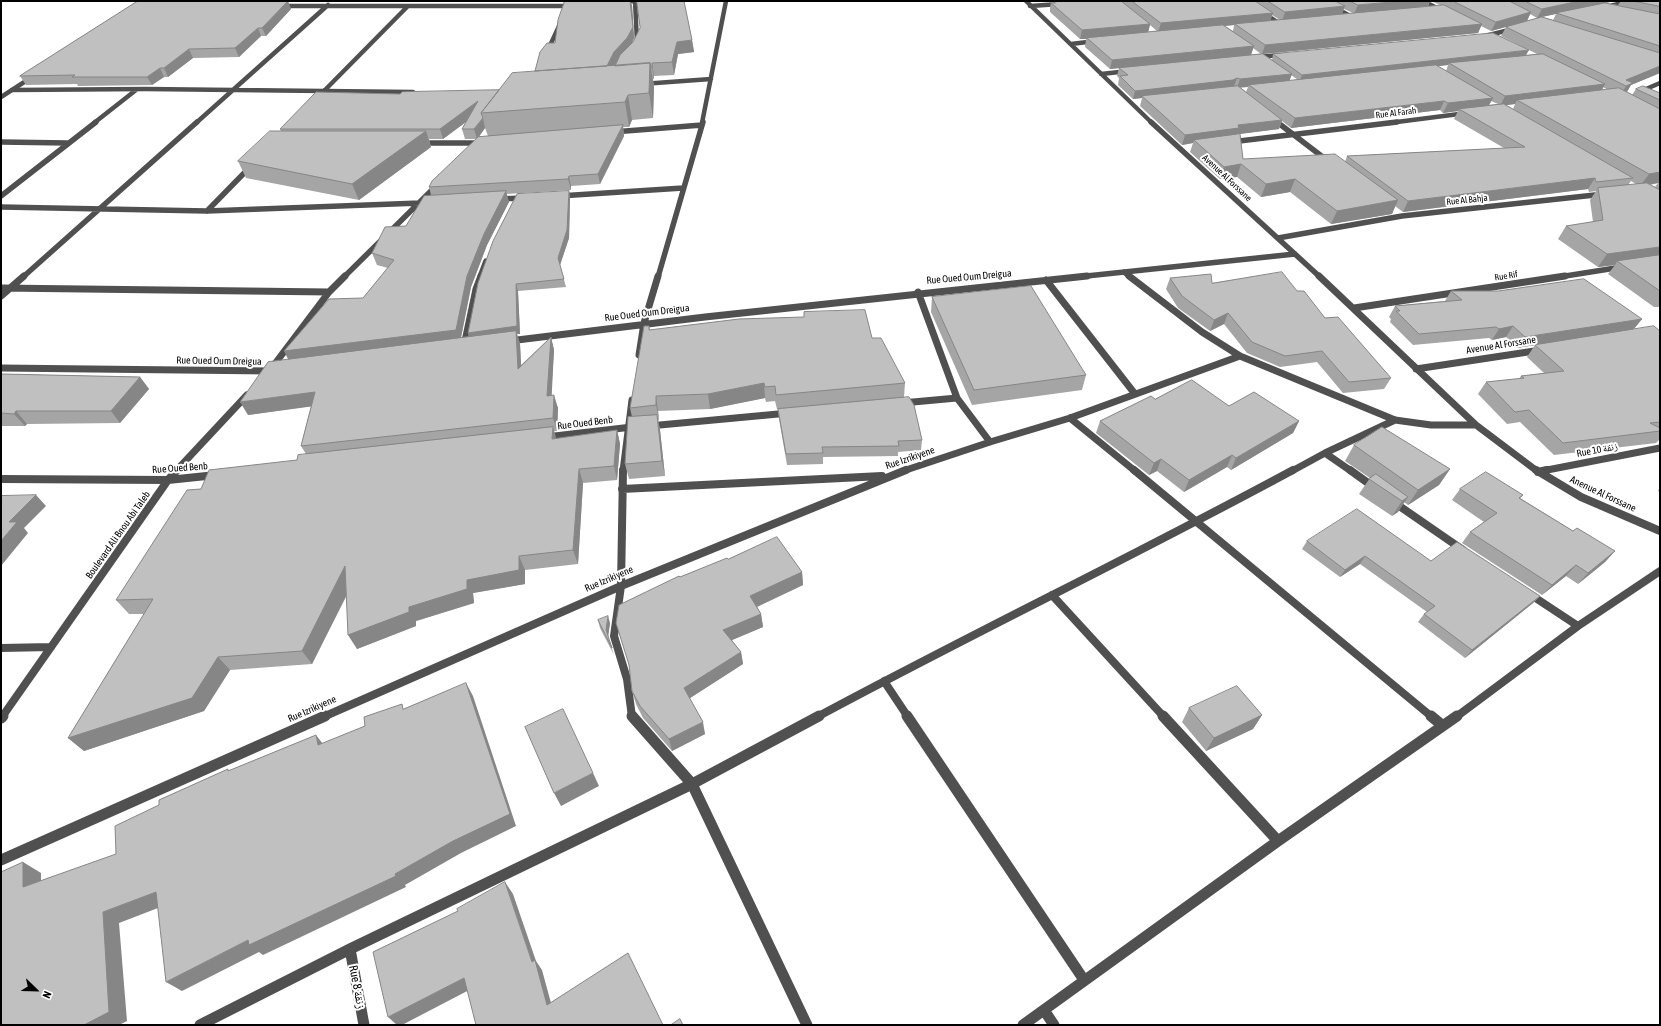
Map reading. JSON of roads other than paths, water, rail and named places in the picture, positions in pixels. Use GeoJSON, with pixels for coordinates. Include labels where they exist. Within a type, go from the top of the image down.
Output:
{"type":"FeatureCollection","features":[{"type":"Feature","properties":{"kind":"street"},"geometry":{"type":"LineString","coordinates":[[1,296],[100,210],[331,1]]}},
{"type":"Feature","properties":{"kind":"street"},"geometry":{"type":"LineString","coordinates":[[533,1],[534,6]]}},
{"type":"Feature","properties":{"kind":"street"},"geometry":{"type":"LineString","coordinates":[[613,3],[635,1],[638,39],[635,45]]}},
{"type":"Feature","properties":{"kind":"street"},"geometry":{"type":"LineString","coordinates":[[638,362],[644,323],[702,125],[726,1]]}},
{"type":"Feature","properties":{"kind":"street","name":"Avenue Al Forssane"},"geometry":{"type":"LineString","coordinates":[[1026,1],[1131,103],[1354,308],[1476,425]]}},
{"type":"Feature","properties":{"kind":"street"},"geometry":{"type":"LineString","coordinates":[[1245,1],[1280,24]]}},
{"type":"Feature","properties":{"kind":"street"},"geometry":{"type":"LineString","coordinates":[[1323,1],[1352,18]]}},
{"type":"Feature","properties":{"kind":"street"},"geometry":{"type":"LineString","coordinates":[[1423,1],[1447,13]]}},
{"type":"Feature","properties":{"kind":"street"},"geometry":{"type":"LineString","coordinates":[[1616,11],[1601,8],[1630,1]]}},
{"type":"Feature","properties":{"kind":"street"},"geometry":{"type":"LineString","coordinates":[[1030,6],[1069,3]]}},
{"type":"Feature","properties":{"kind":"street"},"geometry":{"type":"LineString","coordinates":[[272,6],[534,6],[564,8],[579,5]]}},
{"type":"Feature","properties":{"kind":"street"},"geometry":{"type":"LineString","coordinates":[[319,97],[407,7]]}},
{"type":"Feature","properties":{"kind":"street"},"geometry":{"type":"LineString","coordinates":[[1433,11],[1440,10]]}},
{"type":"Feature","properties":{"kind":"street"},"geometry":{"type":"LineString","coordinates":[[1344,18],[1359,17]]}},
{"type":"Feature","properties":{"kind":"street"},"geometry":{"type":"LineString","coordinates":[[545,54],[551,46],[561,20]]}},
{"type":"Feature","properties":{"kind":"street"},"geometry":{"type":"LineString","coordinates":[[1273,25],[1288,24]]}},
{"type":"Feature","properties":{"kind":"street"},"geometry":{"type":"LineString","coordinates":[[1476,37],[1491,36],[1522,27]]}},
{"type":"Feature","properties":{"kind":"street"},"geometry":{"type":"LineString","coordinates":[[1485,32],[1498,39]]}},
{"type":"Feature","properties":{"kind":"street"},"geometry":{"type":"LineString","coordinates":[[1071,44],[1102,41]]}},
{"type":"Feature","properties":{"kind":"street"},"geometry":{"type":"LineString","coordinates":[[1253,55],[1260,57],[1290,54]]}},
{"type":"Feature","properties":{"kind":"street"},"geometry":{"type":"LineString","coordinates":[[1260,57],[1265,61]]}},
{"type":"Feature","properties":{"kind":"street"},"geometry":{"type":"LineString","coordinates":[[1101,74],[1132,70]]}},
{"type":"Feature","properties":{"kind":"street"},"geometry":{"type":"LineString","coordinates":[[1,97],[35,75]]}},
{"type":"Feature","properties":{"kind":"street"},"geometry":{"type":"LineString","coordinates":[[639,84],[711,79]]}},
{"type":"Feature","properties":{"kind":"street"},"geometry":{"type":"LineString","coordinates":[[1633,94],[1660,82]]}},
{"type":"Feature","properties":{"kind":"street"},"geometry":{"type":"LineString","coordinates":[[12,90],[146,89],[417,92]]}},
{"type":"Feature","properties":{"kind":"street"},"geometry":{"type":"LineString","coordinates":[[1,196],[66,143],[136,90]]}},
{"type":"Feature","properties":{"kind":"street"},"geometry":{"type":"LineString","coordinates":[[1131,103],[1139,102]]}},
{"type":"Feature","properties":{"kind":"street","name":"Rue Al Farah"},"geometry":{"type":"LineString","coordinates":[[1222,144],[1476,112]]}},
{"type":"Feature","properties":{"kind":"street"},"geometry":{"type":"LineString","coordinates":[[1269,116],[1335,166]]}},
{"type":"Feature","properties":{"kind":"street"},"geometry":{"type":"LineString","coordinates":[[607,133],[702,125]]}},
{"type":"Feature","properties":{"kind":"street"},"geometry":{"type":"LineString","coordinates":[[477,145],[484,137]]}},
{"type":"Feature","properties":{"kind":"street"},"geometry":{"type":"LineString","coordinates":[[1,142],[66,143]]}},
{"type":"Feature","properties":{"kind":"street"},"geometry":{"type":"LineString","coordinates":[[412,143],[477,145],[487,143]]}},
{"type":"Feature","properties":{"kind":"street"},"geometry":{"type":"LineString","coordinates":[[1182,149],[1190,148]]}},
{"type":"Feature","properties":{"kind":"street"},"geometry":{"type":"LineString","coordinates":[[208,211],[255,162]]}},
{"type":"Feature","properties":{"kind":"street"},"geometry":{"type":"LineString","coordinates":[[1,288],[329,292],[422,203],[443,180]]}},
{"type":"Feature","properties":{"kind":"street"},"geometry":{"type":"LineString","coordinates":[[553,196],[683,188]]}},
{"type":"Feature","properties":{"kind":"street","name":"Rue Al Bahja"},"geometry":{"type":"LineString","coordinates":[[1278,238],[1402,216],[1608,194]]}},
{"type":"Feature","properties":{"kind":"street"},"geometry":{"type":"LineString","coordinates":[[493,200],[514,201],[530,198]]}},
{"type":"Feature","properties":{"kind":"street"},"geometry":{"type":"LineString","coordinates":[[1,207],[208,211],[422,203]]}},
{"type":"Feature","properties":{"kind":"street"},"geometry":{"type":"LineString","coordinates":[[1396,212],[1402,216]]}},
{"type":"Feature","properties":{"kind":"street"},"geometry":{"type":"LineString","coordinates":[[464,347],[476,289],[488,254]]}},
{"type":"Feature","properties":{"kind":"street","name":"Rue Oued Oum Dreigua"},"geometry":{"type":"LineString","coordinates":[[503,342],[644,323],[918,292],[1295,254]]}},
{"type":"Feature","properties":{"kind":"street","name":"Rue Rif"},"geometry":{"type":"LineString","coordinates":[[1354,308],[1629,266]]}},
{"type":"Feature","properties":{"kind":"street"},"geometry":{"type":"LineString","coordinates":[[1124,272],[1202,332],[1240,356],[1396,420],[1431,425],[1476,425]]}},
{"type":"Feature","properties":{"kind":"street"},"geometry":{"type":"LineString","coordinates":[[1046,280],[1135,394]]}},
{"type":"Feature","properties":{"kind":"street","name":"Rue Oued Oum Dreigua"},"geometry":{"type":"LineString","coordinates":[[1,368],[270,373],[329,292]]}},
{"type":"Feature","properties":{"kind":"street"},"geometry":{"type":"LineString","coordinates":[[918,292],[957,398],[990,442]]}},
{"type":"Feature","properties":{"kind":"street"},"geometry":{"type":"LineString","coordinates":[[456,348],[472,346]]}},
{"type":"Feature","properties":{"kind":"street","name":"Avenue Al Forssane"},"geometry":{"type":"LineString","coordinates":[[1416,369],[1550,348]]}},
{"type":"Feature","properties":{"kind":"street","name":"Rue Izrikiyene"},"geometry":{"type":"LineString","coordinates":[[1,860],[192,774],[621,586],[890,476],[990,442],[1070,418],[1240,356]]}},
{"type":"Feature","properties":{"kind":"street","name":"Boulevard Ali Bnou Abi Taleb"},"geometry":{"type":"LineString","coordinates":[[1,718],[168,480],[253,388]]}},
{"type":"Feature","properties":{"kind":"street"},"geometry":{"type":"LineString","coordinates":[[633,393],[627,428],[622,489],[621,586],[614,636],[627,679],[632,717],[692,784],[807,1025]]}},
{"type":"Feature","properties":{"kind":"street"},"geometry":{"type":"LineString","coordinates":[[894,404],[957,398]]}},
{"type":"Feature","properties":{"kind":"street","name":"Rue Oued Benb"},"geometry":{"type":"LineString","coordinates":[[540,438],[627,428],[800,412]]}},
{"type":"Feature","properties":{"kind":"street"},"geometry":{"type":"LineString","coordinates":[[1070,418],[1198,522],[1443,726]]}},
{"type":"Feature","properties":{"kind":"street"},"geometry":{"type":"LineString","coordinates":[[200,1025],[350,949],[692,784],[1052,595],[1198,522],[1325,453],[1396,420]]}},
{"type":"Feature","properties":{"kind":"street","name":"Anenue Al Forssane"},"geometry":{"type":"LineString","coordinates":[[1476,425],[1538,472],[1581,497],[1660,531]]}},
{"type":"Feature","properties":{"kind":"street","name":"Rue 10 زنقة"},"geometry":{"type":"LineString","coordinates":[[1538,472],[1660,448]]}},
{"type":"Feature","properties":{"kind":"street"},"geometry":{"type":"LineString","coordinates":[[1325,453],[1469,554]]}},
{"type":"Feature","properties":{"kind":"street","name":"Rue Oued Benb"},"geometry":{"type":"LineString","coordinates":[[1,479],[168,480],[224,474]]}},
{"type":"Feature","properties":{"kind":"street"},"geometry":{"type":"LineString","coordinates":[[622,489],[890,476]]}},
{"type":"Feature","properties":{"kind":"street"},"geometry":{"type":"LineString","coordinates":[[1023,1025],[1278,841],[1443,726],[1578,626],[1660,571]]}},
{"type":"Feature","properties":{"kind":"street"},"geometry":{"type":"LineString","coordinates":[[1520,588],[1578,626]]}},
{"type":"Feature","properties":{"kind":"street"},"geometry":{"type":"LineString","coordinates":[[1052,595],[1278,841]]}},
{"type":"Feature","properties":{"kind":"street"},"geometry":{"type":"LineString","coordinates":[[1,648],[51,647]]}},
{"type":"Feature","properties":{"kind":"street"},"geometry":{"type":"LineString","coordinates":[[884,682],[1084,980]]}},
{"type":"Feature","properties":{"kind":"street","name":"Rue 8 زنقة"},"geometry":{"type":"LineString","coordinates":[[350,949],[364,1025]]}},
{"type":"Feature","properties":{"kind":"street"},"geometry":{"type":"LineString","coordinates":[[1044,1010],[1054,1025]]}}]}
